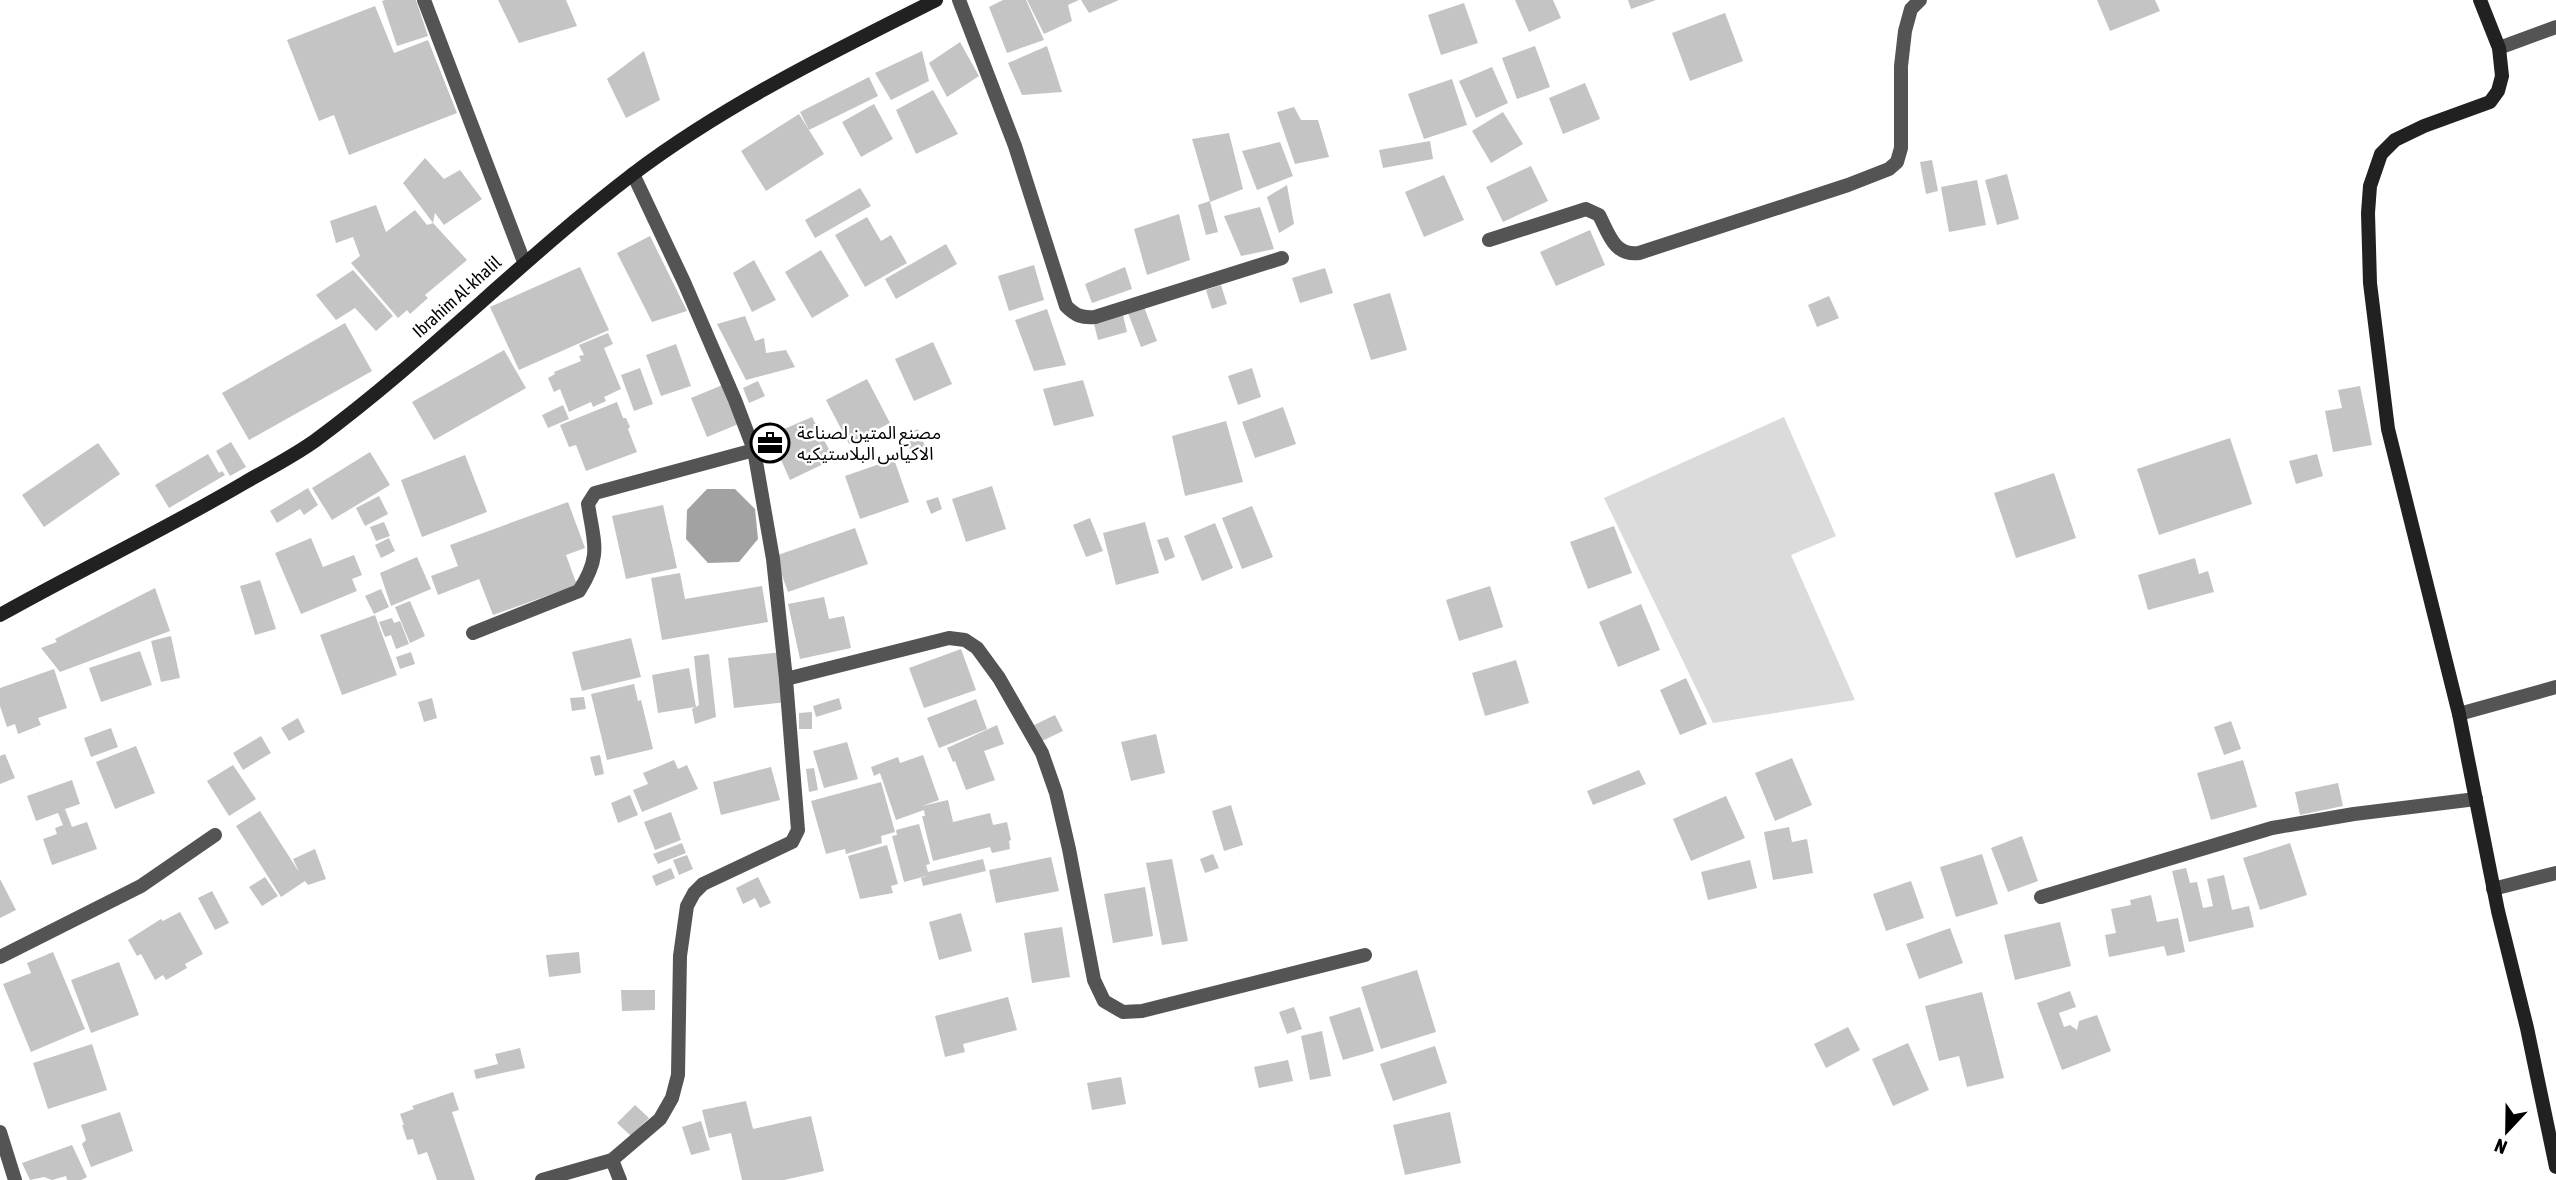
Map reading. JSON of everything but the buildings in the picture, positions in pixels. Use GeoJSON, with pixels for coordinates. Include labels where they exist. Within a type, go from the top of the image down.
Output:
{"type":"FeatureCollection","features":[{"type":"Feature","properties":{"kind":"street"},"geometry":{"type":"LineString","coordinates":[[424,0],[524,262]]}},
{"type":"Feature","properties":{"kind":"street","name":"Ibrahim Al-khalil"},"geometry":{"type":"LineString","coordinates":[[0,615],[167,526],[314,442],[414,362],[524,262],[633,174],[696,131],[795,71],[936,0]]}},
{"type":"Feature","properties":{"kind":"street"},"geometry":{"type":"LineString","coordinates":[[959,0],[1015,146],[1066,306],[1074,314],[1084,318],[1096,317],[1282,258]]}},
{"type":"Feature","properties":{"kind":"street"},"geometry":{"type":"LineString","coordinates":[[1489,240],[1586,209],[1600,215],[1614,245],[1621,251],[1639,253],[1848,185],[1889,169],[1897,162],[1901,148],[1901,66],[1905,31],[1912,9],[1920,0]]}},
{"type":"Feature","properties":{"kind":"street"},"geometry":{"type":"LineString","coordinates":[[2480,0],[2499,48],[2502,76],[2498,91],[2490,102],[2424,126],[2395,140],[2381,154],[2370,186],[2370,284],[2388,429],[2459,714],[2493,889],[2527,1028],[2556,1167]]}},
{"type":"Feature","properties":{"kind":"street"},"geometry":{"type":"LineString","coordinates":[[2499,48],[2556,27]]}},
{"type":"Feature","properties":{"kind":"street"},"geometry":{"type":"LineString","coordinates":[[542,1180],[611,1160],[660,1119],[672,1098],[678,1075],[680,956],[687,906],[703,884],[792,842],[798,830],[773,559],[754,450],[684,282],[633,174]]}},
{"type":"Feature","properties":{"kind":"street"},"geometry":{"type":"LineString","coordinates":[[473,633],[579,591],[596,556],[588,504],[595,493],[754,450]]}},
{"type":"Feature","properties":{"kind":"street"},"geometry":{"type":"LineString","coordinates":[[786,679],[949,638],[965,640],[977,648],[999,678],[1042,754],[1056,793],[1069,849],[1094,980],[1104,1001],[1123,1012],[1142,1011],[1365,955]]}},
{"type":"Feature","properties":{"kind":"street"},"geometry":{"type":"LineString","coordinates":[[2459,714],[2556,687]]}},
{"type":"Feature","properties":{"kind":"street"},"geometry":{"type":"LineString","coordinates":[[2041,897],[2272,828],[2354,814],[2476,799]]}},
{"type":"Feature","properties":{"kind":"street"},"geometry":{"type":"LineString","coordinates":[[0,957],[141,886],[215,835]]}},
{"type":"Feature","properties":{"kind":"street"},"geometry":{"type":"LineString","coordinates":[[2493,889],[2556,873]]}},
{"type":"Feature","properties":{"kind":"street"},"geometry":{"type":"LineString","coordinates":[[0,1132],[15,1180]]}},
{"type":"Feature","properties":{"kind":"street"},"geometry":{"type":"LineString","coordinates":[[611,1160],[620,1180]]}},
{"type":"Feature","properties":{"kind":"shaded area"},"geometry":{"type":"Polygon","coordinates":[[[1784,417],[1836,536],[1791,555],[1855,700],[1713,723],[1604,498],[1784,417]]]}},
{"type":"Feature","properties":{"kind":"shaded area"},"geometry":{"type":"Polygon","coordinates":[[[707,489],[735,489],[755,509],[758,539],[739,562],[708,563],[686,539],[687,510],[707,489]]]}},
{"type":"Feature","properties":{"kind":"place","name":"مصنع المتين لصناعة الاكياس البلاستيكيه"},"geometry":{"type":"Point","coordinates":[770,443]}}]}
